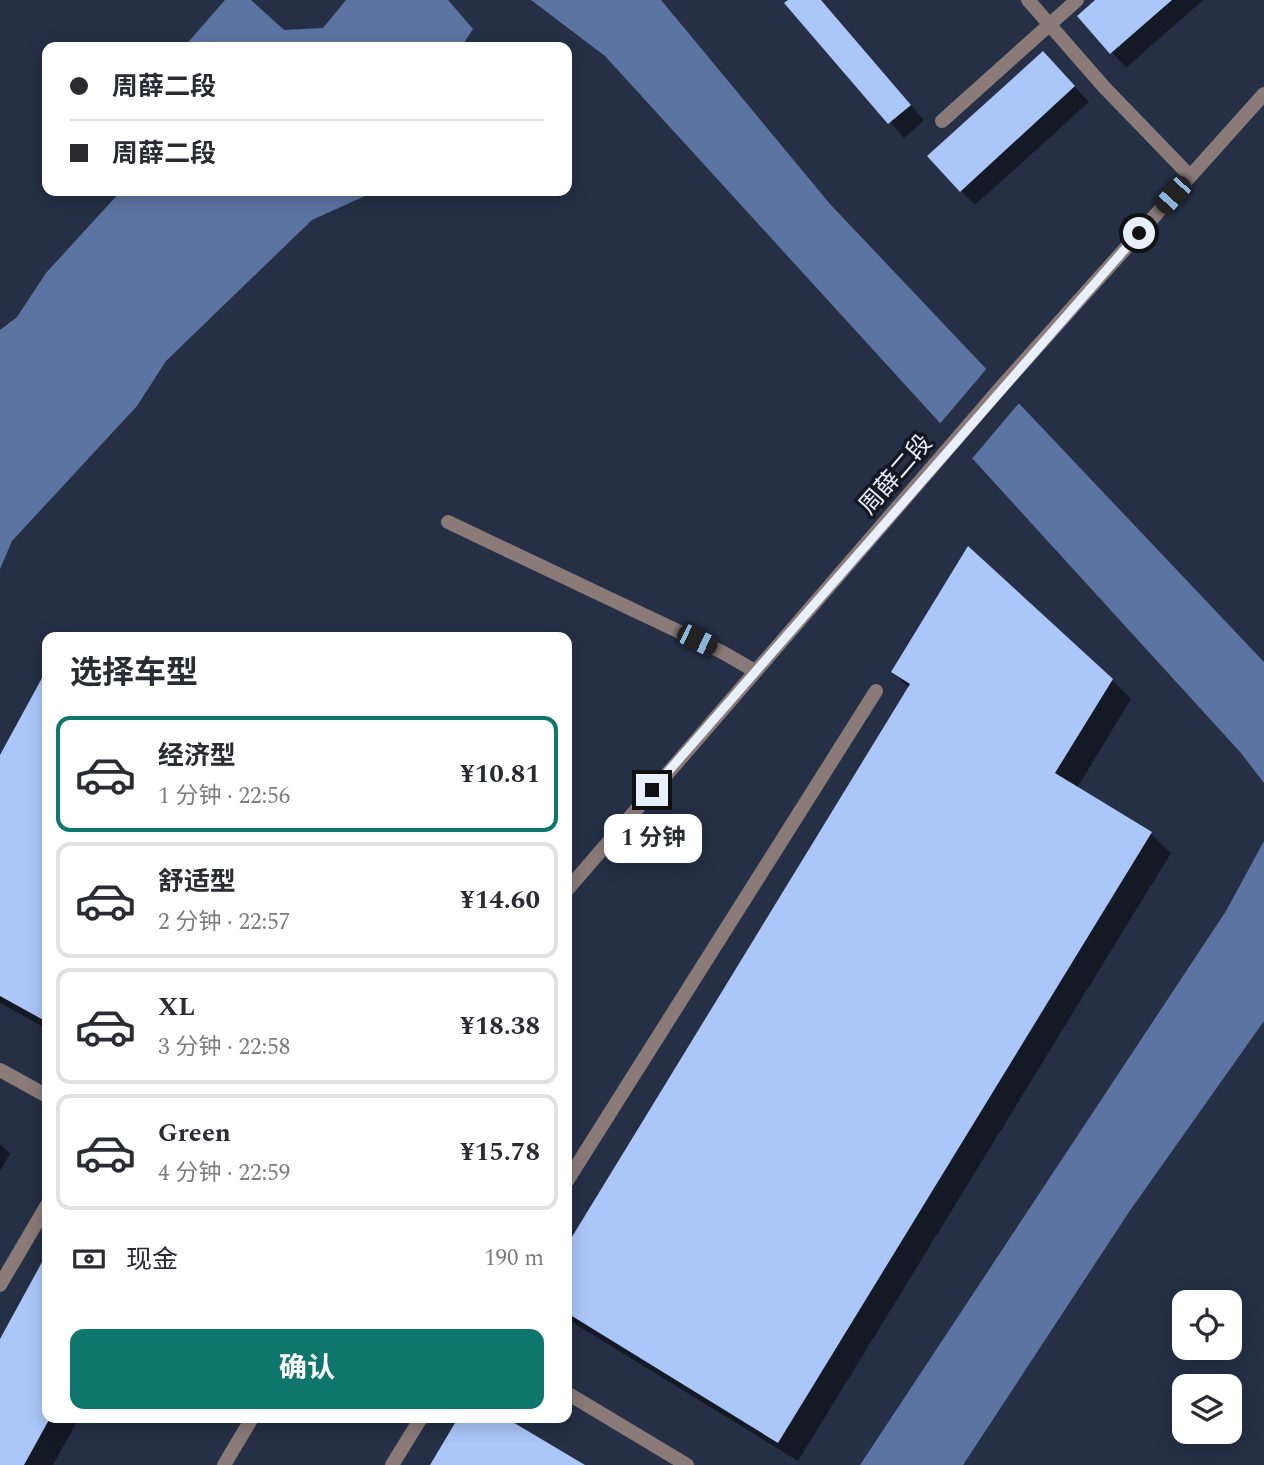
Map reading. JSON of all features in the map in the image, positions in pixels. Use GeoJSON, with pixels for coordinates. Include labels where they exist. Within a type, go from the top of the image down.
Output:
{"type":"FeatureCollection","features":[{"type":"Feature","properties":{"kind":"street"},"geometry":{"type":"LineString","coordinates":[[1028,0],[1104,88],[1190,176]]}},
{"type":"Feature","properties":{"kind":"street"},"geometry":{"type":"LineString","coordinates":[[942,121],[1077,0]]}},
{"type":"Feature","properties":{"kind":"street","name":"周薛二段"},"geometry":{"type":"LineString","coordinates":[[572,884],[1003,385],[1264,94]]}},
{"type":"Feature","properties":{"kind":"street"},"geometry":{"type":"LineString","coordinates":[[448,522],[722,652],[755,671]]}},
{"type":"Feature","properties":{"kind":"street"},"geometry":{"type":"LineString","coordinates":[[572,1173],[876,691]]}},
{"type":"Feature","properties":{"kind":"street"},"geometry":{"type":"LineString","coordinates":[[0,1070],[42,1093]]}},
{"type":"Feature","properties":{"kind":"street"},"geometry":{"type":"LineString","coordinates":[[0,1285],[42,1214]]}},
{"type":"Feature","properties":{"kind":"street"},"geometry":{"type":"LineString","coordinates":[[572,1396],[687,1465]]}},
{"type":"Feature","properties":{"kind":"street"},"geometry":{"type":"LineString","coordinates":[[224,1465],[249,1423]]}},
{"type":"Feature","properties":{"kind":"street"},"geometry":{"type":"LineString","coordinates":[[393,1465],[418,1423]]}},
{"type":"Feature","properties":{"kind":"water"},"geometry":{"type":"Polygon","coordinates":[[[225,0],[251,0],[284,30],[323,28],[346,0],[448,0],[473,29],[466,42],[188,42],[225,0]]]}},
{"type":"Feature","properties":{"kind":"water"},"geometry":{"type":"Polygon","coordinates":[[[531,0],[661,0],[830,204],[1264,662],[1264,783],[1241,753],[605,56],[531,0]]]}},
{"type":"Feature","properties":{"kind":"water"},"geometry":{"type":"Polygon","coordinates":[[[116,196],[365,196],[312,220],[166,361],[137,406],[12,541],[0,569],[0,330],[17,317],[46,273],[116,196]]]}},
{"type":"Feature","properties":{"kind":"water"},"geometry":{"type":"Polygon","coordinates":[[[1264,841],[1264,1021],[1129,1212],[963,1465],[860,1465],[1226,911],[1264,841]]]}},
{"type":"Feature","properties":{"kind":"pier"},"geometry":{"type":"Polygon","coordinates":[[[988,367],[1020,402],[970,461],[938,426],[988,367]]]}},
{"type":"Feature","properties":{"kind":"building"},"geometry":{"type":"Polygon","coordinates":[[[788,0],[821,0],[911,105],[888,124],[784,3],[788,0]]]}},
{"type":"Feature","properties":{"kind":"building"},"geometry":{"type":"Polygon","coordinates":[[[1095,0],[1172,0],[1110,54],[1077,16],[1095,0]]]}},
{"type":"Feature","properties":{"kind":"building"},"geometry":{"type":"Polygon","coordinates":[[[1043,51],[1075,86],[960,192],[927,156],[1043,51]]]}},
{"type":"Feature","properties":{"kind":"building"},"geometry":{"type":"Polygon","coordinates":[[[968,546],[1113,679],[1055,773],[1152,832],[778,1443],[572,1316],[572,1237],[910,684],[891,672],[968,546]]]}},
{"type":"Feature","properties":{"kind":"building"},"geometry":{"type":"Polygon","coordinates":[[[42,678],[42,1019],[0,996],[0,755],[42,678]]]}},
{"type":"Feature","properties":{"kind":"building"},"geometry":{"type":"Polygon","coordinates":[[[42,1262],[42,1423],[47,1423],[24,1465],[0,1465],[0,1339],[42,1262]]]}},
{"type":"Feature","properties":{"kind":"building"},"geometry":{"type":"Polygon","coordinates":[[[455,1423],[514,1423],[585,1465],[430,1465],[455,1423]]]}},
{"type":"Feature","properties":{"kind":"route"},"geometry":{"type":"LineString","coordinates":[[652,790],[1003,385],[1139,233]]}}]}
